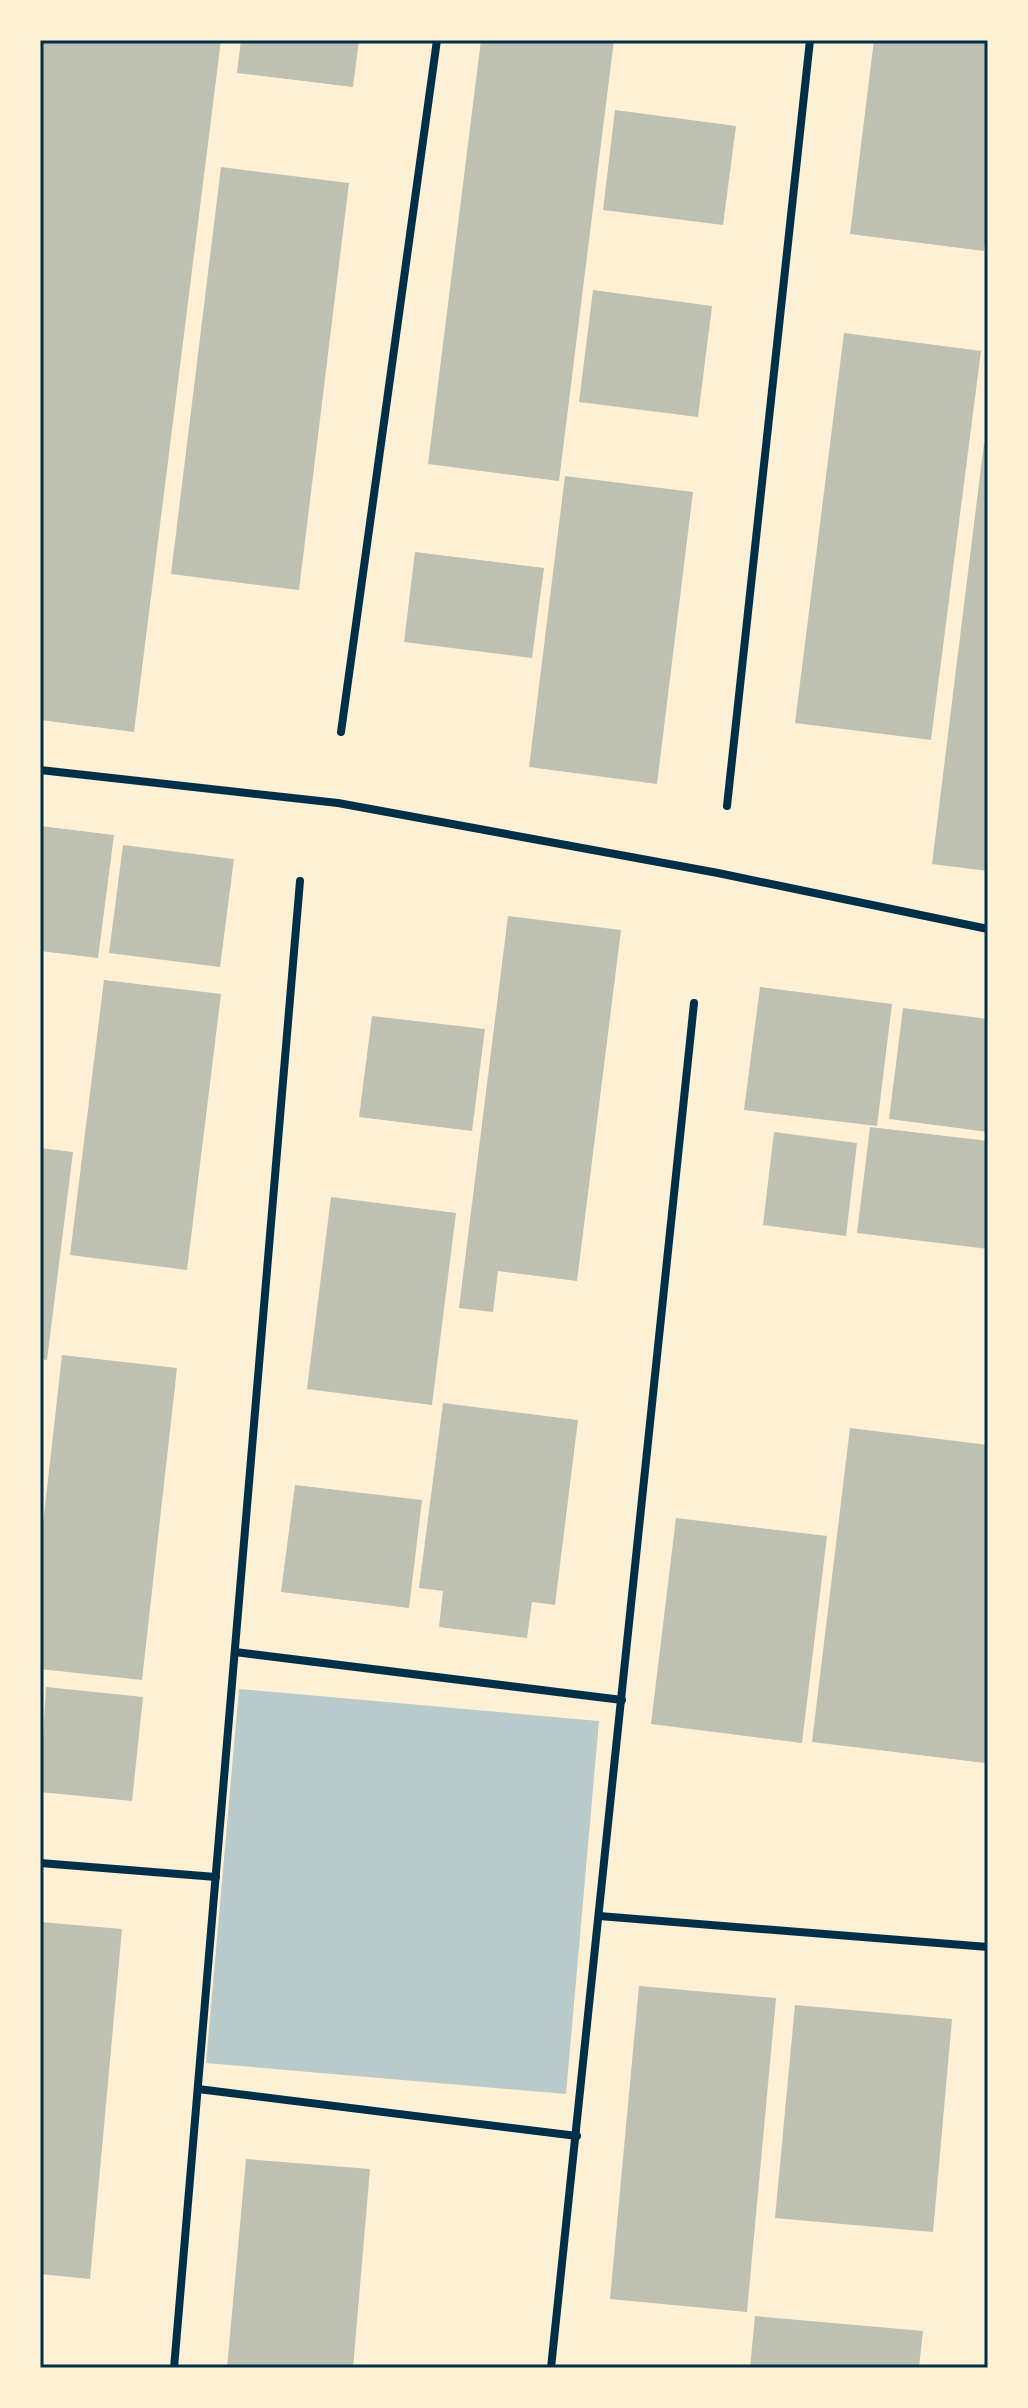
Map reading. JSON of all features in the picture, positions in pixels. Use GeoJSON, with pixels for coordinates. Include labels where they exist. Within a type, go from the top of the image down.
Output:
{"type":"FeatureCollection","features":[{"type":"Feature","properties":{"kind":"street"},"geometry":{"type":"LineString","coordinates":[[341,732],[437,40]]}},
{"type":"Feature","properties":{"kind":"street"},"geometry":{"type":"LineString","coordinates":[[727,806],[810,40]]}},
{"type":"Feature","properties":{"kind":"street"},"geometry":{"type":"LineString","coordinates":[[40,770],[338,803],[718,873],[988,929]]}},
{"type":"Feature","properties":{"kind":"street"},"geometry":{"type":"LineString","coordinates":[[174,2368],[300,881]]}},
{"type":"Feature","properties":{"kind":"street"},"geometry":{"type":"LineString","coordinates":[[551,2368],[694,1003]]}},
{"type":"Feature","properties":{"kind":"street"},"geometry":{"type":"LineString","coordinates":[[235,1652],[622,1700]]}},
{"type":"Feature","properties":{"kind":"street"},"geometry":{"type":"LineString","coordinates":[[40,1863],[216,1877]]}},
{"type":"Feature","properties":{"kind":"street"},"geometry":{"type":"LineString","coordinates":[[599,1916],[988,1947]]}},
{"type":"Feature","properties":{"kind":"street"},"geometry":{"type":"LineString","coordinates":[[198,2089],[577,2136]]}},
{"type":"Feature","properties":{"kind":"shaded area"},"geometry":{"type":"Polygon","coordinates":[[[239,1689],[599,1721],[566,2094],[206,2063],[239,1689]]]}},
{"type":"Feature","properties":{"kind":"building"},"geometry":{"type":"Polygon","coordinates":[[[40,40],[221,40],[134,732],[40,720],[40,40]]]}},
{"type":"Feature","properties":{"kind":"building"},"geometry":{"type":"Polygon","coordinates":[[[241,40],[359,40],[353,87],[237,73],[241,40]]]}},
{"type":"Feature","properties":{"kind":"building"},"geometry":{"type":"Polygon","coordinates":[[[481,40],[614,40],[559,481],[428,464],[481,40]]]}},
{"type":"Feature","properties":{"kind":"building"},"geometry":{"type":"Polygon","coordinates":[[[874,40],[988,42],[988,219],[984,251],[850,234],[874,40]]]}},
{"type":"Feature","properties":{"kind":"building"},"geometry":{"type":"Polygon","coordinates":[[[615,110],[736,126],[723,225],[603,210],[615,110]]]}},
{"type":"Feature","properties":{"kind":"building"},"geometry":{"type":"Polygon","coordinates":[[[221,167],[349,183],[299,590],[171,574],[221,167]]]}},
{"type":"Feature","properties":{"kind":"building"},"geometry":{"type":"Polygon","coordinates":[[[593,290],[712,306],[698,417],[579,402],[593,290]]]}},
{"type":"Feature","properties":{"kind":"building"},"geometry":{"type":"Polygon","coordinates":[[[844,333],[981,351],[931,740],[795,723],[844,333]]]}},
{"type":"Feature","properties":{"kind":"building"},"geometry":{"type":"Polygon","coordinates":[[[984,443],[988,444],[988,871],[932,864],[984,443]]]}},
{"type":"Feature","properties":{"kind":"building"},"geometry":{"type":"Polygon","coordinates":[[[565,476],[693,492],[657,784],[529,767],[565,476]]]}},
{"type":"Feature","properties":{"kind":"building"},"geometry":{"type":"Polygon","coordinates":[[[415,552],[544,568],[532,658],[404,642],[415,552]]]}},
{"type":"Feature","properties":{"kind":"building"},"geometry":{"type":"Polygon","coordinates":[[[40,826],[114,835],[98,958],[40,951],[40,826]]]}},
{"type":"Feature","properties":{"kind":"building"},"geometry":{"type":"Polygon","coordinates":[[[123,845],[234,859],[220,967],[109,953],[123,845]]]}},
{"type":"Feature","properties":{"kind":"building"},"geometry":{"type":"Polygon","coordinates":[[[508,916],[621,930],[577,1281],[498,1271],[493,1312],[459,1308],[508,916]]]}},
{"type":"Feature","properties":{"kind":"building"},"geometry":{"type":"Polygon","coordinates":[[[104,980],[221,994],[187,1270],[70,1255],[104,980]]]}},
{"type":"Feature","properties":{"kind":"building"},"geometry":{"type":"Polygon","coordinates":[[[760,987],[892,1004],[877,1126],[744,1110],[760,987]]]}},
{"type":"Feature","properties":{"kind":"building"},"geometry":{"type":"Polygon","coordinates":[[[903,1008],[988,1019],[988,1132],[889,1119],[903,1008]]]}},
{"type":"Feature","properties":{"kind":"building"},"geometry":{"type":"Polygon","coordinates":[[[372,1016],[485,1029],[472,1131],[359,1117],[372,1016]]]}},
{"type":"Feature","properties":{"kind":"building"},"geometry":{"type":"Polygon","coordinates":[[[870,1127],[988,1141],[988,1249],[857,1233],[870,1127]]]}},
{"type":"Feature","properties":{"kind":"building"},"geometry":{"type":"Polygon","coordinates":[[[774,1132],[857,1143],[846,1236],[763,1225],[774,1132]]]}},
{"type":"Feature","properties":{"kind":"building"},"geometry":{"type":"Polygon","coordinates":[[[40,1148],[73,1152],[47,1360],[40,1359],[40,1148]]]}},
{"type":"Feature","properties":{"kind":"building"},"geometry":{"type":"Polygon","coordinates":[[[331,1197],[456,1213],[432,1405],[307,1389],[331,1197]]]}},
{"type":"Feature","properties":{"kind":"building"},"geometry":{"type":"Polygon","coordinates":[[[62,1355],[177,1368],[142,1680],[40,1669],[40,1551],[62,1355]]]}},
{"type":"Feature","properties":{"kind":"building"},"geometry":{"type":"Polygon","coordinates":[[[443,1403],[578,1420],[555,1605],[532,1602],[527,1638],[439,1627],[443,1591],[419,1588],[443,1403]]]}},
{"type":"Feature","properties":{"kind":"building"},"geometry":{"type":"Polygon","coordinates":[[[850,1428],[988,1445],[985,1763],[812,1742],[850,1428]]]}},
{"type":"Feature","properties":{"kind":"building"},"geometry":{"type":"Polygon","coordinates":[[[295,1485],[422,1500],[409,1608],[281,1592],[295,1485]]]}},
{"type":"Feature","properties":{"kind":"building"},"geometry":{"type":"Polygon","coordinates":[[[676,1518],[827,1536],[802,1743],[651,1724],[676,1518]]]}},
{"type":"Feature","properties":{"kind":"building"},"geometry":{"type":"Polygon","coordinates":[[[46,1687],[143,1697],[132,1801],[40,1792],[46,1687]]]}},
{"type":"Feature","properties":{"kind":"building"},"geometry":{"type":"Polygon","coordinates":[[[40,1922],[122,1929],[90,2279],[40,2274],[40,1922]]]}},
{"type":"Feature","properties":{"kind":"building"},"geometry":{"type":"Polygon","coordinates":[[[639,1986],[776,1998],[747,2312],[610,2299],[639,1986]]]}},
{"type":"Feature","properties":{"kind":"building"},"geometry":{"type":"Polygon","coordinates":[[[795,2005],[952,2019],[933,2232],[775,2218],[795,2005]]]}},
{"type":"Feature","properties":{"kind":"building"},"geometry":{"type":"Polygon","coordinates":[[[246,2159],[370,2169],[353,2368],[227,2368],[246,2159]]]}},
{"type":"Feature","properties":{"kind":"building"},"geometry":{"type":"Polygon","coordinates":[[[755,2316],[923,2331],[919,2368],[750,2368],[755,2316]]]}}]}
